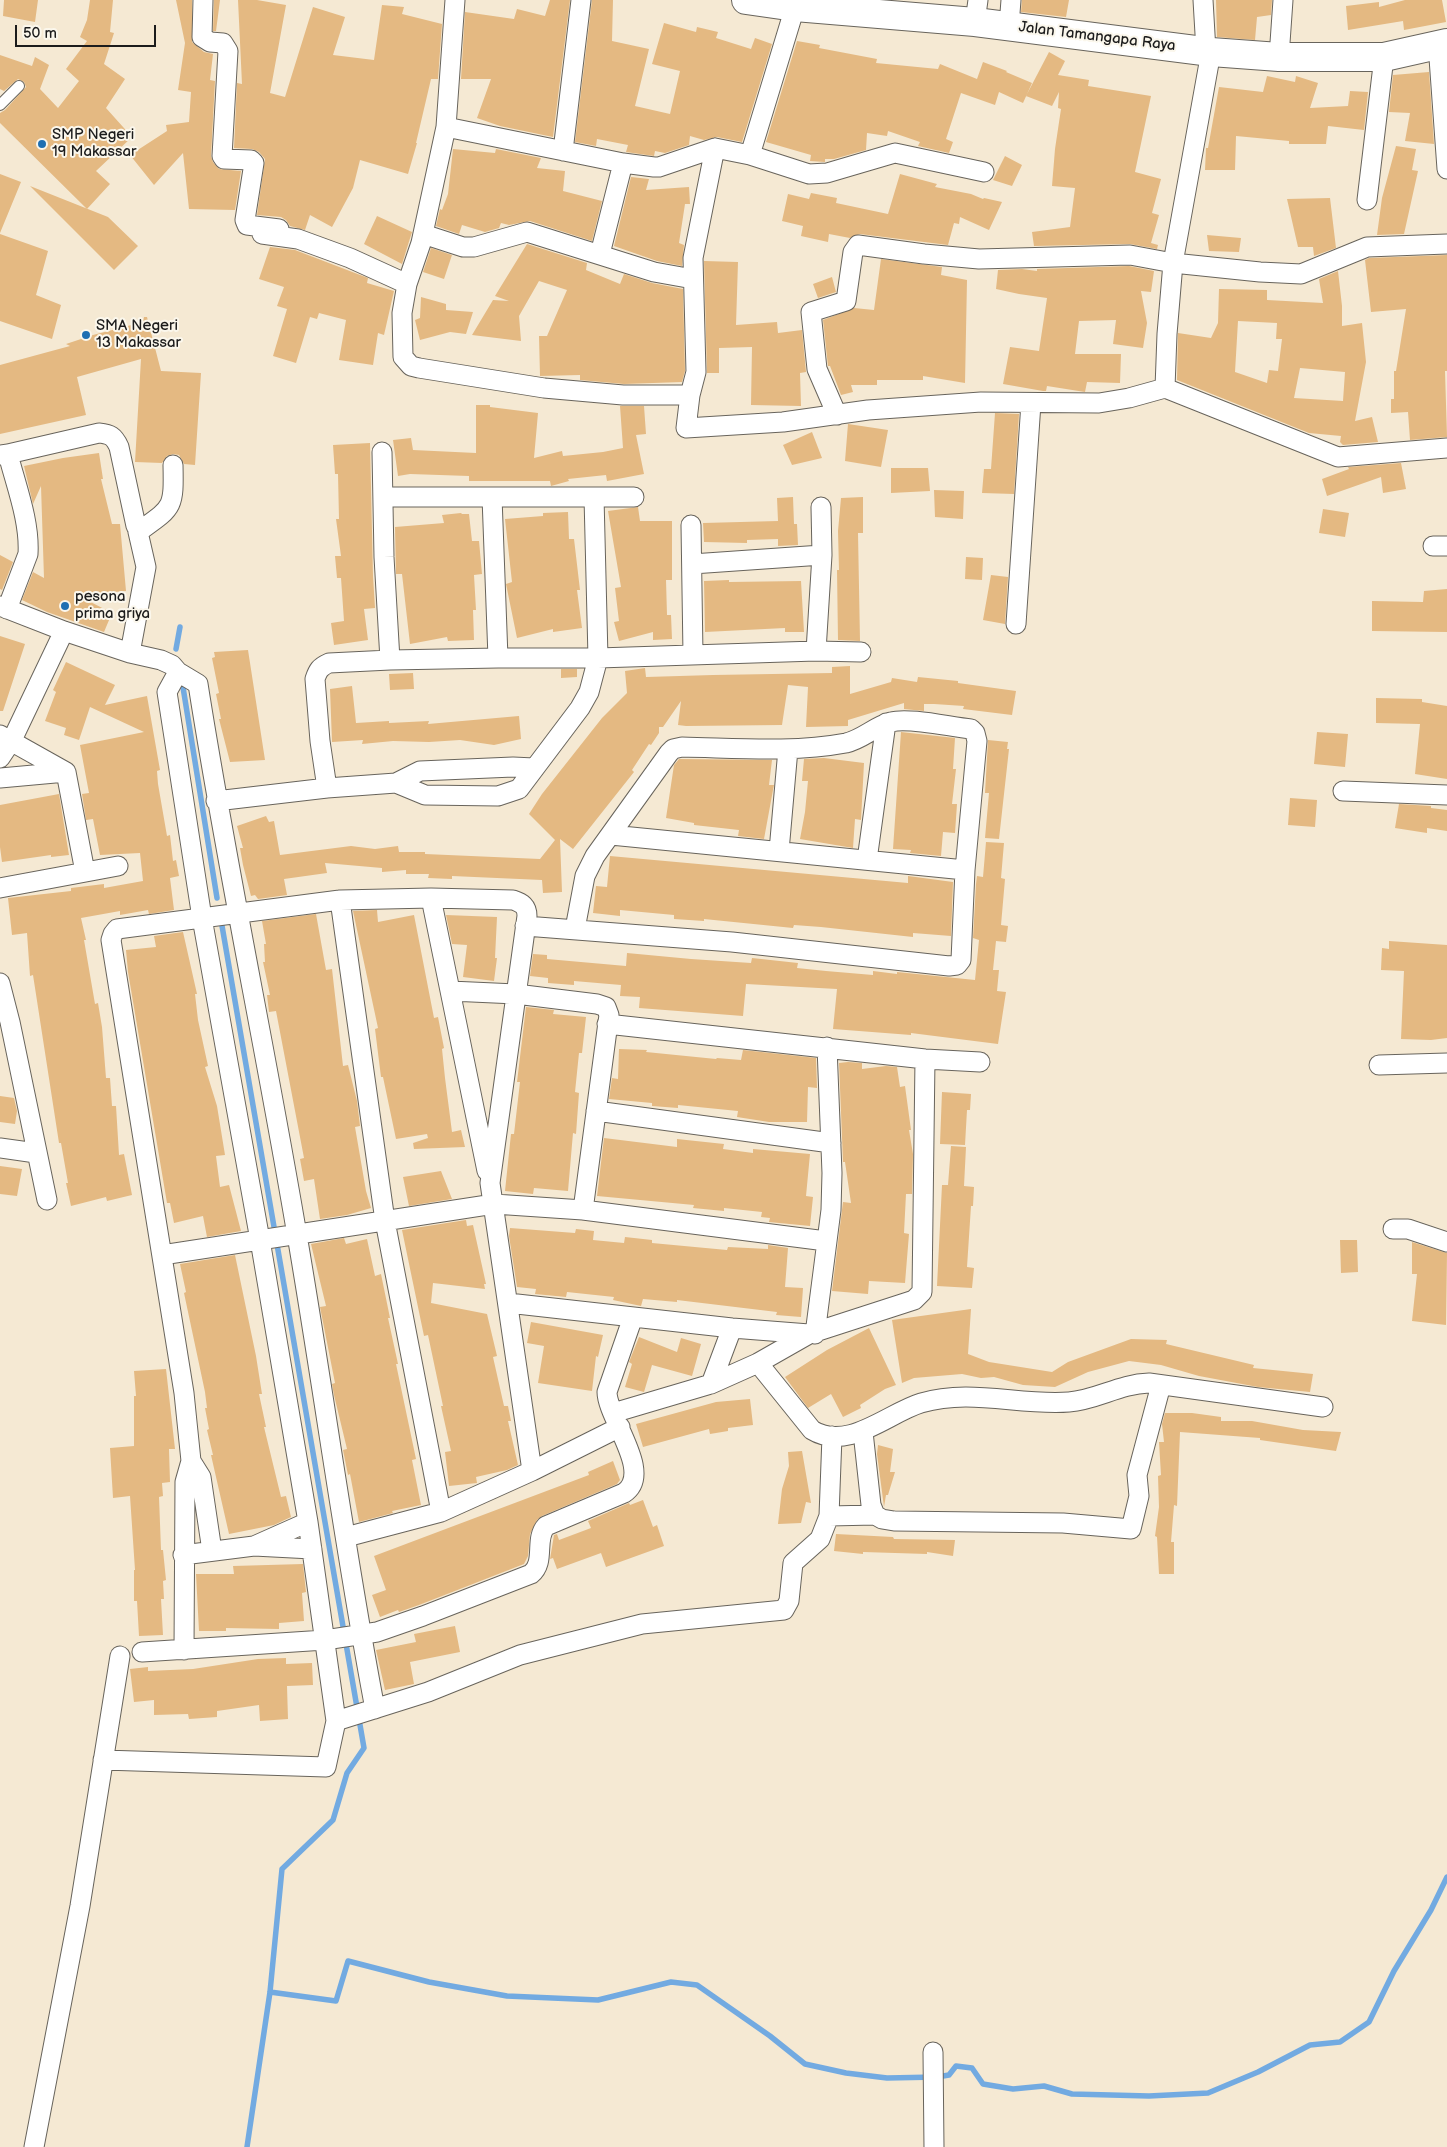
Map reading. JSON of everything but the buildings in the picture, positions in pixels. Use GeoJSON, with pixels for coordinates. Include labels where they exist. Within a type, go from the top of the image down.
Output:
{"type":"FeatureCollection","features":[{"type":"Feature","properties":{"kind":"main road","name":"Jalan Tamangapa Raya"},"geometry":{"type":"LineString","coordinates":[[746,0],[795,7],[876,7],[1010,13],[1209,52],[1279,57],[1384,57],[1443,44]]}},
{"type":"Feature","properties":{"kind":"street"},"geometry":{"type":"LineString","coordinates":[[203,0],[202,37],[210,42],[223,43],[228,51],[222,156],[224,159],[251,160],[254,162],[245,220],[247,225],[279,228]]}},
{"type":"Feature","properties":{"kind":"street"},"geometry":{"type":"LineString","coordinates":[[455,0],[446,127],[423,234],[407,284],[402,313],[403,357],[411,366],[544,388],[623,395],[690,395]]}},
{"type":"Feature","properties":{"kind":"street"},"geometry":{"type":"LineString","coordinates":[[563,151],[581,0]]}},
{"type":"Feature","properties":{"kind":"street"},"geometry":{"type":"LineString","coordinates":[[1165,388],[1173,263],[1209,52],[1203,0]]}},
{"type":"Feature","properties":{"kind":"street"},"geometry":{"type":"LineString","coordinates":[[1279,57],[1283,0]]}},
{"type":"Feature","properties":{"kind":"street"},"geometry":{"type":"LineString","coordinates":[[750,155],[795,7]]}},
{"type":"Feature","properties":{"kind":"street"},"geometry":{"type":"LineString","coordinates":[[1443,44],[1447,170]]}},
{"type":"Feature","properties":{"kind":"street"},"geometry":{"type":"LineString","coordinates":[[1367,200],[1384,57]]}},
{"type":"Feature","properties":{"kind":"street"},"geometry":{"type":"LineString","coordinates":[[446,127],[622,163],[658,167],[715,148],[750,155],[808,174],[826,173],[896,153],[984,172]]}},
{"type":"Feature","properties":{"kind":"street"},"geometry":{"type":"LineString","coordinates":[[715,148],[693,258],[696,372],[690,395],[686,428],[783,422],[868,410],[981,402],[1099,403],[1129,398],[1165,388],[1338,457],[1447,448]]}},
{"type":"Feature","properties":{"kind":"street"},"geometry":{"type":"LineString","coordinates":[[600,254],[622,163]]}},
{"type":"Feature","properties":{"kind":"street"},"geometry":{"type":"LineString","coordinates":[[248,232],[298,239],[350,258],[407,284]]}},
{"type":"Feature","properties":{"kind":"street"},"geometry":{"type":"LineString","coordinates":[[423,234],[463,247],[474,247],[527,232],[654,272],[693,279]]}},
{"type":"Feature","properties":{"kind":"street"},"geometry":{"type":"LineString","coordinates":[[837,415],[817,369],[811,312],[846,301],[853,252],[858,245],[979,259],[1130,255],[1173,263],[1260,272],[1301,274],[1367,247],[1447,244]]}},
{"type":"Feature","properties":{"kind":"street"},"geometry":{"type":"LineString","coordinates":[[1016,624],[1031,403]]}},
{"type":"Feature","properties":{"kind":"street"},"geometry":{"type":"LineString","coordinates":[[136,526],[119,446],[110,434],[99,433],[4,455],[26,527],[28,545],[28,554],[4,608],[130,653],[161,660],[172,665],[178,672],[198,684],[216,802],[297,1234],[361,1635],[375,1710]]}},
{"type":"Feature","properties":{"kind":"street"},"geometry":{"type":"LineString","coordinates":[[382,452],[382,497],[390,660]]}},
{"type":"Feature","properties":{"kind":"street"},"geometry":{"type":"LineString","coordinates":[[130,653],[146,568],[138,532],[166,513],[174,496],[173,465]]}},
{"type":"Feature","properties":{"kind":"street"},"geometry":{"type":"LineString","coordinates":[[382,497],[634,497]]}},
{"type":"Feature","properties":{"kind":"street"},"geometry":{"type":"LineString","coordinates":[[492,497],[498,658]]}},
{"type":"Feature","properties":{"kind":"street"},"geometry":{"type":"LineString","coordinates":[[396,783],[425,796],[498,796],[519,789],[580,708],[589,692],[598,658],[594,497]]}},
{"type":"Feature","properties":{"kind":"street"},"geometry":{"type":"LineString","coordinates":[[816,652],[822,555],[821,507]]}},
{"type":"Feature","properties":{"kind":"street"},"geometry":{"type":"LineString","coordinates":[[691,525],[693,655]]}},
{"type":"Feature","properties":{"kind":"street"},"geometry":{"type":"LineString","coordinates":[[692,564],[822,555]]}},
{"type":"Feature","properties":{"kind":"street"},"geometry":{"type":"LineString","coordinates":[[0,758],[6,738],[64,631]]}},
{"type":"Feature","properties":{"kind":"street"},"geometry":{"type":"LineString","coordinates":[[327,788],[320,741],[315,679],[320,666],[329,663],[390,660],[598,658],[861,652]]}},
{"type":"Feature","properties":{"kind":"street"},"geometry":{"type":"LineString","coordinates":[[103,1760],[326,1767],[336,1721],[308,1522],[202,918],[167,692],[178,672]]}},
{"type":"Feature","properties":{"kind":"street"},"geometry":{"type":"LineString","coordinates":[[525,926],[732,942],[954,966],[961,960],[966,870],[977,741],[975,733],[971,729],[901,720],[886,723],[857,739],[847,742],[788,749],[682,747],[673,749],[595,856],[585,876],[575,929]]}},
{"type":"Feature","properties":{"kind":"street"},"geometry":{"type":"LineString","coordinates":[[867,860],[886,723]]}},
{"type":"Feature","properties":{"kind":"street"},"geometry":{"type":"LineString","coordinates":[[6,738],[66,772],[85,872]]}},
{"type":"Feature","properties":{"kind":"street"},"geometry":{"type":"LineString","coordinates":[[779,851],[788,749]]}},
{"type":"Feature","properties":{"kind":"street"},"geometry":{"type":"LineString","coordinates":[[216,802],[327,788],[396,783],[420,770],[534,768]]}},
{"type":"Feature","properties":{"kind":"street"},"geometry":{"type":"LineString","coordinates":[[0,778],[66,772]]}},
{"type":"Feature","properties":{"kind":"street"},"geometry":{"type":"LineString","coordinates":[[1342,791],[1447,795]]}},
{"type":"Feature","properties":{"kind":"street"},"geometry":{"type":"LineString","coordinates":[[611,835],[966,870]]}},
{"type":"Feature","properties":{"kind":"street"},"geometry":{"type":"LineString","coordinates":[[0,888],[118,866]]}},
{"type":"Feature","properties":{"kind":"street"},"geometry":{"type":"LineString","coordinates":[[431,898],[494,1204],[499,1255],[508,1302],[532,1471]]}},
{"type":"Feature","properties":{"kind":"street"},"geometry":{"type":"LineString","coordinates":[[184,1650],[185,1482],[191,1460],[184,1393],[111,940],[112,934],[117,929],[340,900],[431,898],[513,900],[520,902],[527,909],[490,1183]]}},
{"type":"Feature","properties":{"kind":"street"},"geometry":{"type":"LineString","coordinates":[[340,900],[385,1221],[442,1512]]}},
{"type":"Feature","properties":{"kind":"street"},"geometry":{"type":"LineString","coordinates":[[0,983],[5,1022],[47,1200]]}},
{"type":"Feature","properties":{"kind":"street"},"geometry":{"type":"LineString","coordinates":[[450,991],[516,994],[602,1004],[608,1012],[583,1210]]}},
{"type":"Feature","properties":{"kind":"street"},"geometry":{"type":"LineString","coordinates":[[607,1024],[925,1059],[980,1062]]}},
{"type":"Feature","properties":{"kind":"street"},"geometry":{"type":"LineString","coordinates":[[812,1334],[831,1210],[832,1143],[827,1047]]}},
{"type":"Feature","properties":{"kind":"street"},"geometry":{"type":"LineString","coordinates":[[346,1537],[442,1512],[532,1471],[616,1420],[711,1384],[758,1363],[812,1334],[906,1304],[922,1292],[925,1059]]}},
{"type":"Feature","properties":{"kind":"street"},"geometry":{"type":"LineString","coordinates":[[1379,1065],[1447,1063]]}},
{"type":"Feature","properties":{"kind":"street"},"geometry":{"type":"LineString","coordinates":[[596,1111],[832,1143]]}},
{"type":"Feature","properties":{"kind":"street"},"geometry":{"type":"LineString","coordinates":[[0,1148],[36,1153]]}},
{"type":"Feature","properties":{"kind":"street"},"geometry":{"type":"LineString","coordinates":[[162,1255],[494,1204],[583,1210],[826,1241]]}},
{"type":"Feature","properties":{"kind":"street"},"geometry":{"type":"LineString","coordinates":[[1393,1229],[1408,1229],[1447,1242]]}},
{"type":"Feature","properties":{"kind":"street"},"geometry":{"type":"LineString","coordinates":[[508,1302],[732,1328],[812,1334]]}},
{"type":"Feature","properties":{"kind":"street"},"geometry":{"type":"LineString","coordinates":[[142,1652],[325,1640],[377,1632],[423,1616],[535,1571],[538,1566],[541,1533],[546,1526],[624,1493],[632,1486],[634,1476],[633,1465],[607,1398],[608,1385],[633,1317]]}},
{"type":"Feature","properties":{"kind":"street"},"geometry":{"type":"LineString","coordinates":[[711,1384],[732,1328]]}},
{"type":"Feature","properties":{"kind":"street"},"geometry":{"type":"LineString","coordinates":[[758,1363],[812,1430],[821,1435],[832,1436],[863,1432],[904,1409],[950,1396],[977,1396],[1020,1401],[1067,1403],[1084,1401],[1122,1386],[1136,1383],[1149,1383],[1323,1407]]}},
{"type":"Feature","properties":{"kind":"street"},"geometry":{"type":"LineString","coordinates":[[829,1516],[875,1516],[894,1521],[1062,1523],[1131,1529],[1139,1496],[1137,1475],[1161,1385]]}},
{"type":"Feature","properties":{"kind":"street"},"geometry":{"type":"LineString","coordinates":[[863,1432],[871,1505],[875,1516]]}},
{"type":"Feature","properties":{"kind":"street"},"geometry":{"type":"LineString","coordinates":[[336,1721],[428,1692],[520,1655],[642,1624],[784,1610],[788,1601],[793,1563],[820,1539],[829,1516],[832,1436]]}},
{"type":"Feature","properties":{"kind":"street"},"geometry":{"type":"LineString","coordinates":[[191,1460],[201,1476],[212,1551]]}},
{"type":"Feature","properties":{"kind":"street"},"geometry":{"type":"LineString","coordinates":[[254,1546],[308,1522]]}},
{"type":"Feature","properties":{"kind":"street"},"geometry":{"type":"LineString","coordinates":[[184,1555],[254,1546],[312,1549]]}},
{"type":"Feature","properties":{"kind":"street"},"geometry":{"type":"LineString","coordinates":[[34,2147],[80,1906],[120,1656]]}},
{"type":"Feature","properties":{"kind":"street"},"geometry":{"type":"LineString","coordinates":[[933,2052],[934,2147]]}},
{"type":"Feature","properties":{"kind":"lane"},"geometry":{"type":"LineString","coordinates":[[0,105],[19,86]]}},
{"type":"Feature","properties":{"kind":"waterway"},"geometry":{"type":"LineString","coordinates":[[176,649],[180,627]]}},
{"type":"Feature","properties":{"kind":"waterway"},"geometry":{"type":"LineString","coordinates":[[182,681],[217,898]]}},
{"type":"Feature","properties":{"kind":"waterway"},"geometry":{"type":"LineString","coordinates":[[221,920],[364,1748],[347,1773],[333,1820],[282,1869],[270,1992],[247,2147]]}},
{"type":"Feature","properties":{"kind":"waterway"},"geometry":{"type":"LineString","coordinates":[[270,1992],[336,2001],[348,1961],[429,1982],[507,1996],[598,2000],[671,1982],[697,1985],[770,2036],[805,2064],[846,2073],[887,2078],[937,2077],[949,2075],[956,2066],[972,2068],[983,2084],[1013,2089],[1044,2086],[1072,2094],[1149,2096],[1208,2093],[1258,2072],[1310,2045],[1340,2042],[1369,2022],[1394,1971],[1431,1910],[1447,1877]]}},
{"type":"Feature","properties":{"kind":"place","name":"SMP Negeri 19 Makassar"},"geometry":{"type":"Point","coordinates":[42,144]}},
{"type":"Feature","properties":{"kind":"place","name":"SMA Negeri 13 Makassar"},"geometry":{"type":"Point","coordinates":[86,335]}},
{"type":"Feature","properties":{"kind":"place","name":"pesona prima griya"},"geometry":{"type":"Point","coordinates":[65,606]}}]}
